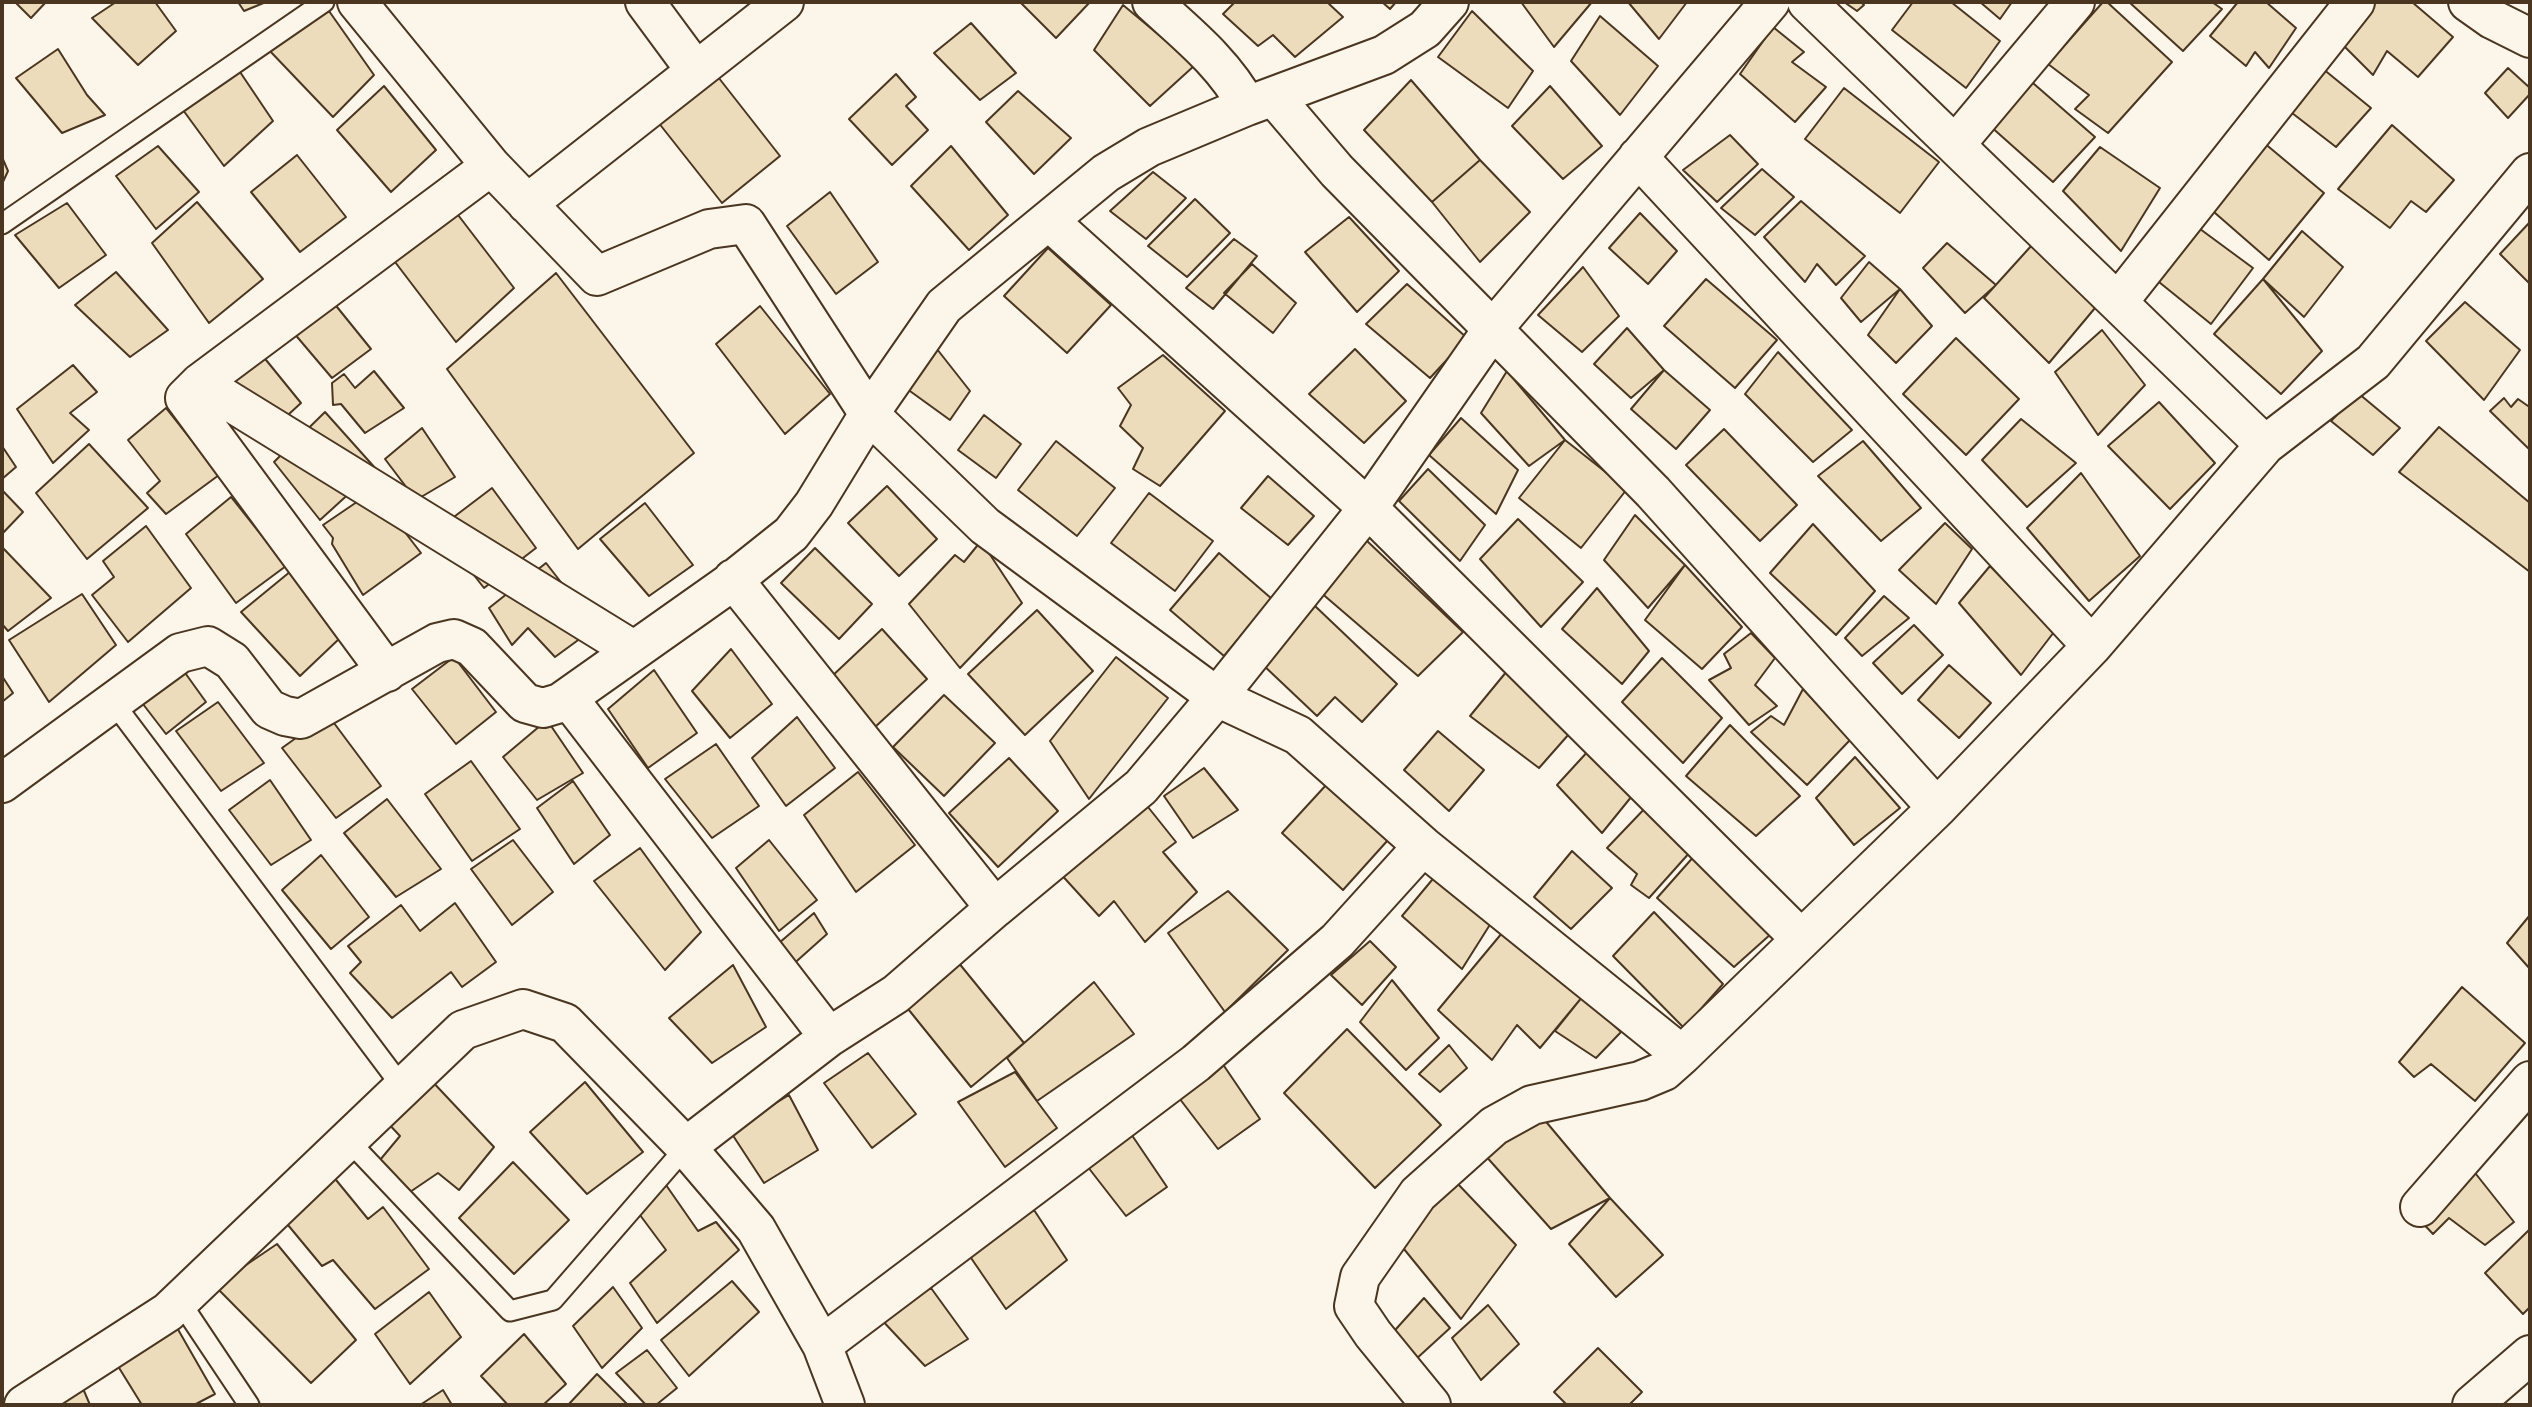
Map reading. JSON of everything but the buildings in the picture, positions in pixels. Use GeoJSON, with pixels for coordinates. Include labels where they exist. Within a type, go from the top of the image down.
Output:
{"type":"FeatureCollection","features":[{"type":"Feature","properties":{"kind":"street"},"geometry":{"type":"LineString","coordinates":[[357,2],[491,166],[597,276],[709,229],[746,224],[869,414],[985,526],[1217,697],[1298,735],[1423,846],[1682,1055]]}},
{"type":"Feature","properties":{"kind":"street"},"geometry":{"type":"LineString","coordinates":[[645,2],[696,71]]}},
{"type":"Feature","properties":{"kind":"street"},"geometry":{"type":"LineString","coordinates":[[527,204],[784,2]]}},
{"type":"Feature","properties":{"kind":"street"},"geometry":{"type":"LineString","coordinates":[[1152,2],[1214,59],[1234,82],[1261,101],[1337,171],[1653,492],[1937,808]]}},
{"type":"Feature","properties":{"kind":"street"},"geometry":{"type":"LineString","coordinates":[[2,783],[180,653],[208,646],[232,661],[269,709],[301,719],[437,643],[454,639],[472,647],[525,703],[543,708],[560,703],[791,534],[814,504],[869,414],[944,306],[1106,173],[1149,147],[1384,55],[1425,29],[1449,2]]}},
{"type":"Feature","properties":{"kind":"street"},"geometry":{"type":"LineString","coordinates":[[686,1147],[829,1037],[896,994],[1141,787],[1217,697],[1368,508],[1492,330],[1770,2]]}},
{"type":"Feature","properties":{"kind":"street"},"geometry":{"type":"LineString","coordinates":[[1807,2],[2266,445]]}},
{"type":"Feature","properties":{"kind":"street"},"geometry":{"type":"LineString","coordinates":[[1955,145],[2075,2]]}},
{"type":"Feature","properties":{"kind":"street"},"geometry":{"type":"LineString","coordinates":[[2118,302],[2355,2]]}},
{"type":"Feature","properties":{"kind":"street"},"geometry":{"type":"LineString","coordinates":[[2468,2],[2492,19],[2530,38]]}},
{"type":"Feature","properties":{"kind":"street"},"geometry":{"type":"LineString","coordinates":[[1639,157],[2092,646]]}},
{"type":"Feature","properties":{"kind":"street"},"geometry":{"type":"LineString","coordinates":[[387,672],[185,397],[200,383],[491,166]]}},
{"type":"Feature","properties":{"kind":"street"},"geometry":{"type":"LineString","coordinates":[[1431,1405],[1373,1334],[1354,1306],[1360,1277],[1418,1194],[1494,1126],[1532,1105],[1640,1081],[1664,1071],[1682,1055],[1937,808],[2092,646],[2266,445],[2373,362],[2530,173]]}},
{"type":"Feature","properties":{"kind":"street"},"geometry":{"type":"LineString","coordinates":[[1049,221],[1368,508],[1801,939]]}},
{"type":"Feature","properties":{"kind":"street"},"geometry":{"type":"LineString","coordinates":[[200,383],[634,650]]}},
{"type":"Feature","properties":{"kind":"street"},"geometry":{"type":"LineString","coordinates":[[733,579],[995,908]]}},
{"type":"Feature","properties":{"kind":"street"},"geometry":{"type":"LineString","coordinates":[[568,698],[829,1037]]}},
{"type":"Feature","properties":{"kind":"street"},"geometry":{"type":"LineString","coordinates":[[822,1345],[1196,1063],[1337,941],[1423,846]]}},
{"type":"Feature","properties":{"kind":"street"},"geometry":{"type":"LineString","coordinates":[[24,1405],[168,1312],[463,1030],[523,1009],[565,1023],[686,1147],[756,1230],[822,1345],[845,1405]]}},
{"type":"Feature","properties":{"kind":"street"},"geometry":{"type":"LineString","coordinates":[[2420,1207],[2530,1081]]}},
{"type":"Feature","properties":{"kind":"street"},"geometry":{"type":"LineString","coordinates":[[2472,1405],[2530,1355]]}},
{"type":"Feature","properties":{"kind":"lane"},"geometry":{"type":"LineString","coordinates":[[2,224],[324,2]]}},
{"type":"Feature","properties":{"kind":"lane"},"geometry":{"type":"LineString","coordinates":[[113,702],[403,1087]]}},
{"type":"Feature","properties":{"kind":"lane"},"geometry":{"type":"LineString","coordinates":[[348,1140],[510,1311],[553,1300],[686,1147]]}},
{"type":"Feature","properties":{"kind":"lane"},"geometry":{"type":"LineString","coordinates":[[179,1300],[249,1405]]}}]}
